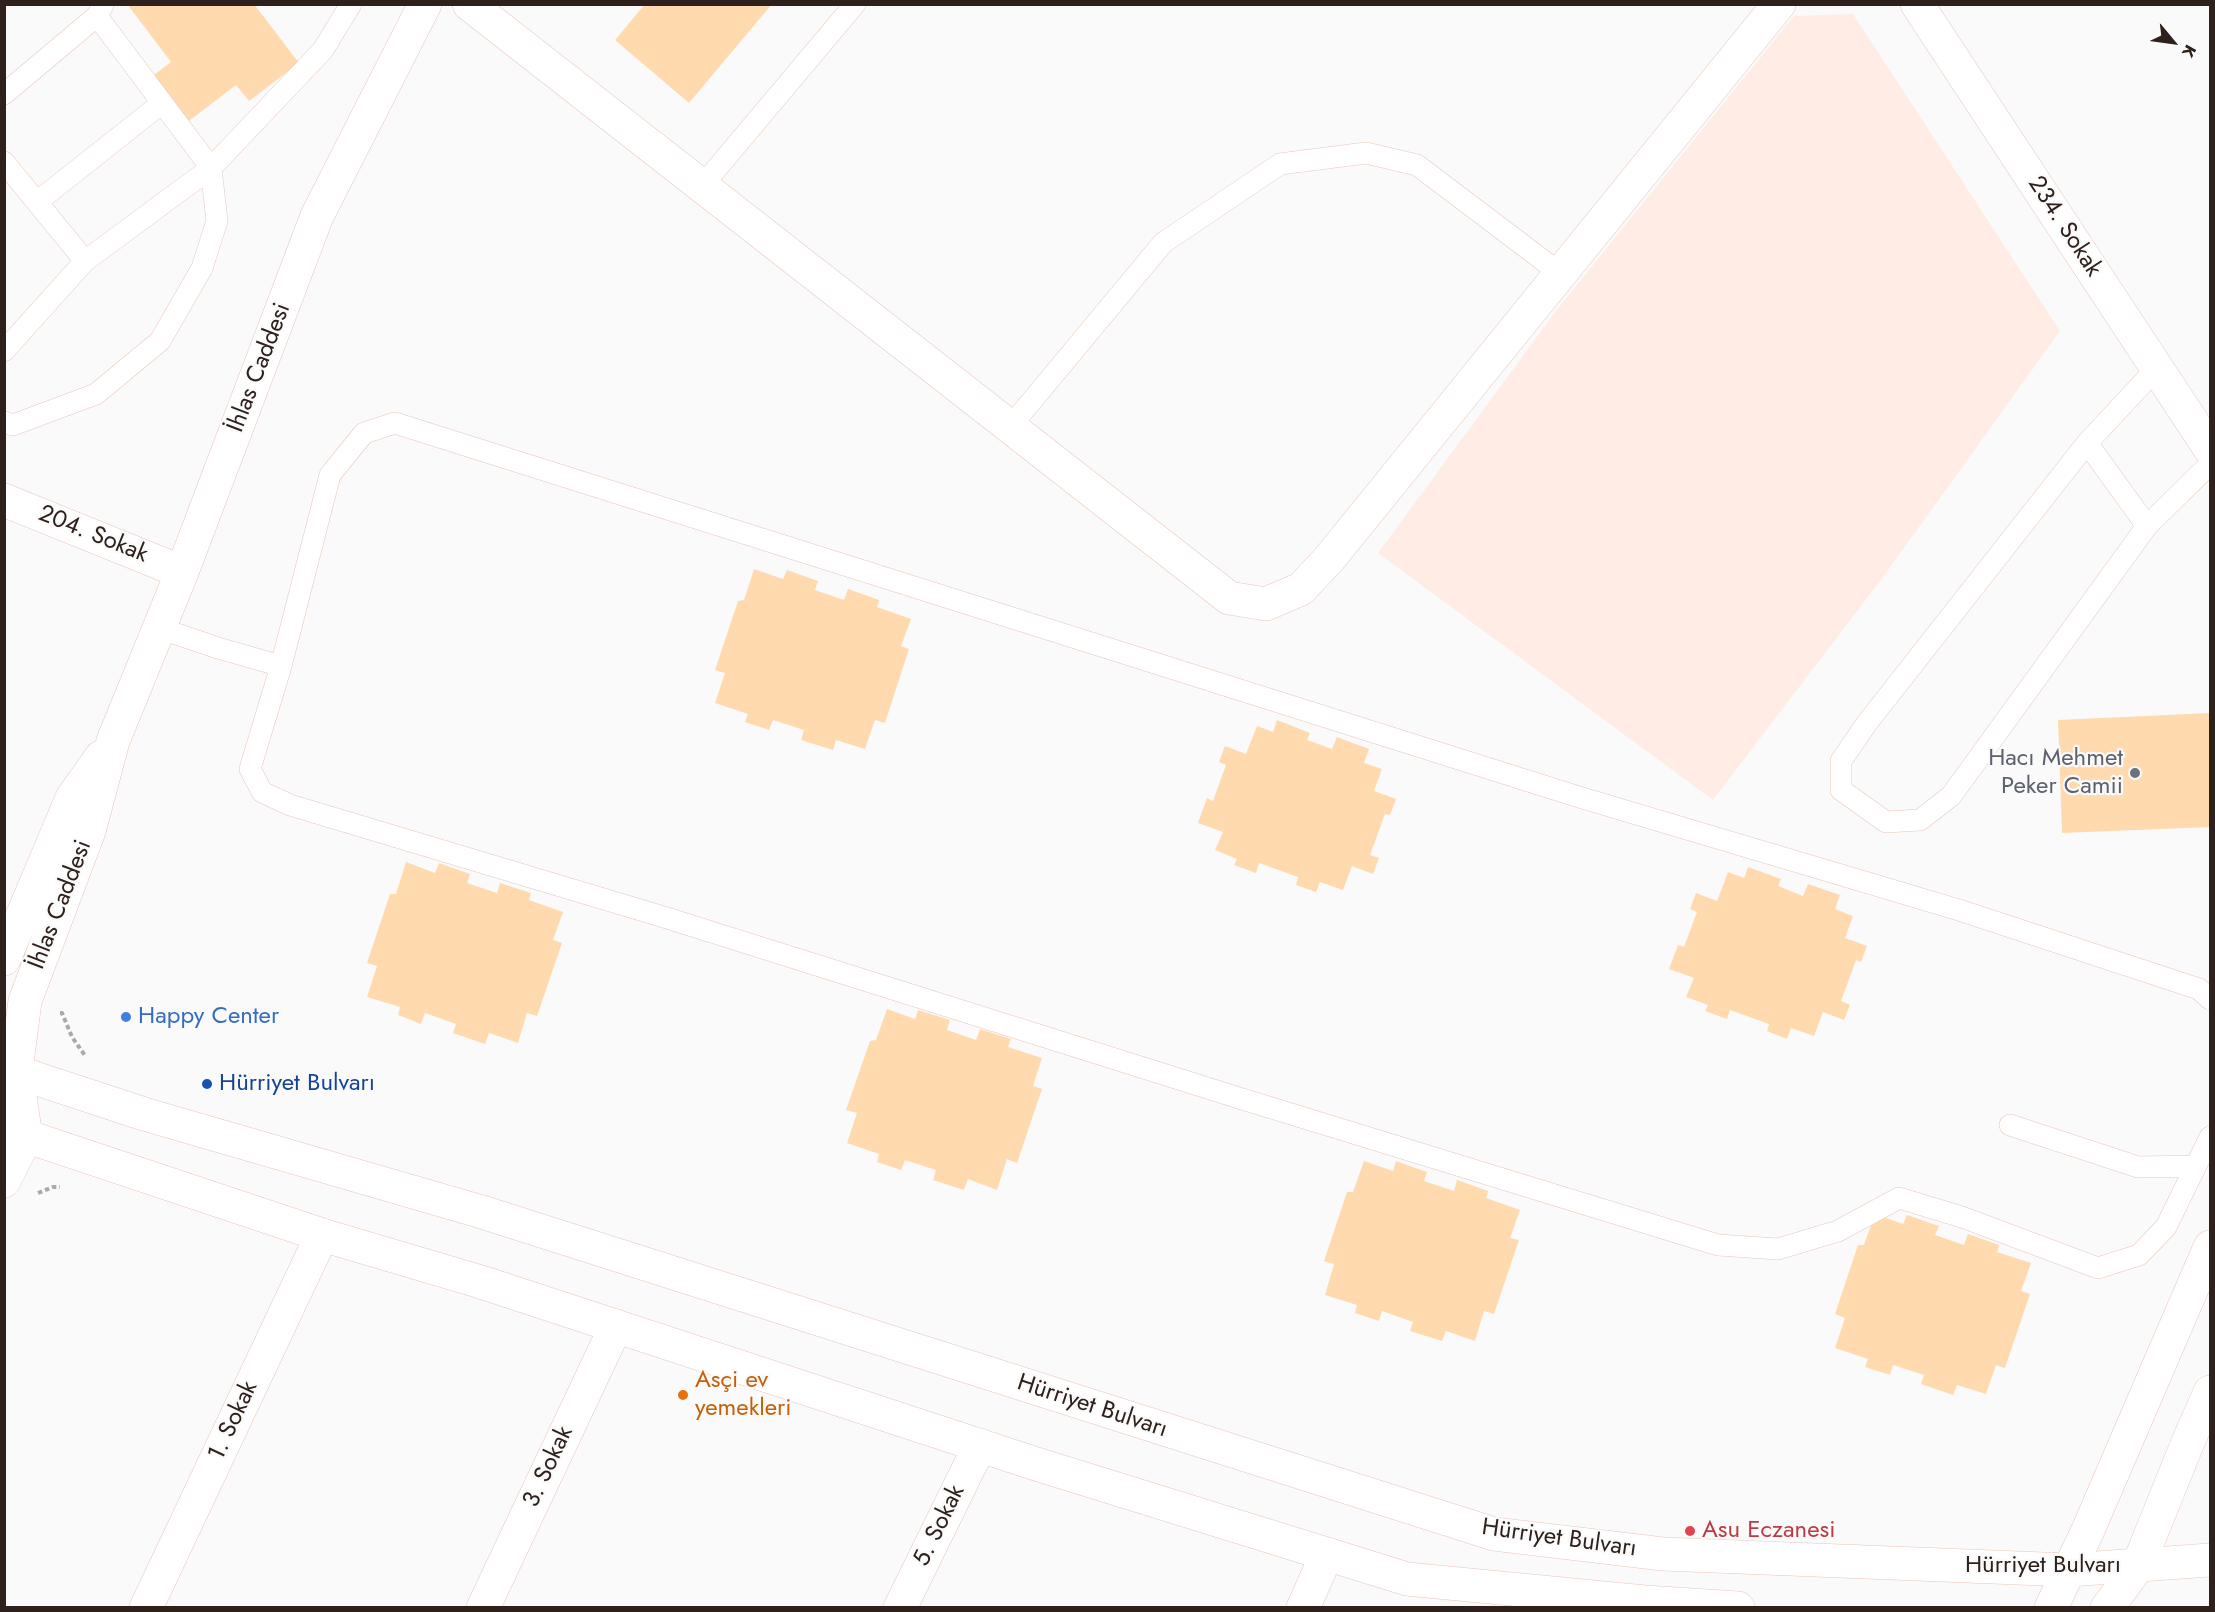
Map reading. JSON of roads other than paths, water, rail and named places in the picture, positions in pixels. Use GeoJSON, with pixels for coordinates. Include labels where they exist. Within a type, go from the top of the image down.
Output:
{"type":"FeatureCollection","features":[{"type":"Feature","properties":{"kind":"street","name":"İhlas Caddesi"},"geometry":{"type":"LineString","coordinates":[[15,1133],[10,1069],[25,1001],[89,831],[113,741],[182,572],[317,216],[425,4]]}},
{"type":"Feature","properties":{"kind":"street"},"geometry":{"type":"LineString","coordinates":[[469,4],[1228,598],[1266,604],[1300,589],[1329,559],[1779,4]]}},
{"type":"Feature","properties":{"kind":"street","name":"234. Sokak"},"geometry":{"type":"LineString","coordinates":[[1917,4],[2211,449]]}},
{"type":"Feature","properties":{"kind":"street","name":"204. Sokak"},"geometry":{"type":"LineString","coordinates":[[4,500],[182,572]]}},
{"type":"Feature","properties":{"kind":"street","name":"İhlas Caddesi"},"geometry":{"type":"LineString","coordinates":[[4,959],[72,798],[113,741]]}},
{"type":"Feature","properties":{"kind":"street","name":"Hürriyet Bulvarı"},"geometry":{"type":"LineString","coordinates":[[10,1069],[144,1114],[482,1212],[1494,1534],[1663,1554],[2069,1570],[2211,1560]]}},
{"type":"Feature","properties":{"kind":"street"},"geometry":{"type":"LineString","coordinates":[[18,1188],[15,1133],[322,1235],[481,1282],[980,1445],[1407,1579],[1644,1605],[1738,1608]]}},
{"type":"Feature","properties":{"kind":"street","name":"1. Sokak"},"geometry":{"type":"LineString","coordinates":[[146,1608],[322,1235]]}},
{"type":"Feature","properties":{"kind":"street"},"geometry":{"type":"LineString","coordinates":[[2051,1608],[2211,1247]]}},
{"type":"Feature","properties":{"kind":"street","name":"3. Sokak"},"geometry":{"type":"LineString","coordinates":[[483,1608],[616,1326]]}},
{"type":"Feature","properties":{"kind":"street"},"geometry":{"type":"LineString","coordinates":[[2107,1608],[2138,1566],[2188,1442],[2211,1392]]}},
{"type":"Feature","properties":{"kind":"street","name":"5. Sokak"},"geometry":{"type":"LineString","coordinates":[[900,1608],[980,1445]]}},
{"type":"Feature","properties":{"kind":"street"},"geometry":{"type":"LineString","coordinates":[[1303,1608],[1327,1554]]}},
{"type":"Feature","properties":{"kind":"lane"},"geometry":{"type":"LineString","coordinates":[[4,351],[85,261],[211,168],[323,50],[351,4]]}},
{"type":"Feature","properties":{"kind":"lane"},"geometry":{"type":"LineString","coordinates":[[702,186],[855,4]]}},
{"type":"Feature","properties":{"kind":"lane"},"geometry":{"type":"LineString","coordinates":[[4,94],[100,10],[162,103],[211,168],[217,221],[202,267],[160,341],[96,394],[13,425],[4,422]]}},
{"type":"Feature","properties":{"kind":"lane"},"geometry":{"type":"LineString","coordinates":[[37,202],[162,103]]}},
{"type":"Feature","properties":{"kind":"lane"},"geometry":{"type":"LineString","coordinates":[[1010,427],[1163,243],[1281,164],[1366,153],[1417,165],[1561,274]]}},
{"type":"Feature","properties":{"kind":"lane"},"geometry":{"type":"LineString","coordinates":[[4,162],[85,261]]}},
{"type":"Feature","properties":{"kind":"lane"},"geometry":{"type":"LineString","coordinates":[[2157,368],[2087,443],[1867,723],[1841,761],[1841,790],[1886,822],[1920,820],[1951,796],[2147,526],[2211,464]]}},
{"type":"Feature","properties":{"kind":"lane"},"geometry":{"type":"LineString","coordinates":[[2211,999],[2199,989],[1959,910],[1579,797],[395,423],[364,433],[330,475],[281,666],[250,769],[262,792],[290,805],[667,918],[1239,1098],[1718,1245],[1778,1249],[1838,1231],[1899,1197],[1962,1217],[2098,1268],[2139,1255],[2166,1227],[2211,1137]]}},
{"type":"Feature","properties":{"kind":"lane"},"geometry":{"type":"LineString","coordinates":[[2087,443],[2147,526]]}},
{"type":"Feature","properties":{"kind":"lane"},"geometry":{"type":"LineString","coordinates":[[159,628],[281,666]]}},
{"type":"Feature","properties":{"kind":"lane"},"geometry":{"type":"LineString","coordinates":[[2010,1125],[2138,1167],[2196,1166]]}},
{"type":"Feature","properties":{"kind":"place","name":"Hacı Mehmet Peker Camii"},"geometry":{"type":"Point","coordinates":[2135,773]}},
{"type":"Feature","properties":{"kind":"place","name":"Happy Center"},"geometry":{"type":"Point","coordinates":[126,1017]}},
{"type":"Feature","properties":{"kind":"place","name":"Hürriyet Bulvarı"},"geometry":{"type":"Point","coordinates":[207,1084]}},
{"type":"Feature","properties":{"kind":"place","name":"Asçi ev yemekleri"},"geometry":{"type":"Point","coordinates":[683,1395]}},
{"type":"Feature","properties":{"kind":"place","name":"Asu Eczanesi"},"geometry":{"type":"Point","coordinates":[1690,1531]}}]}
